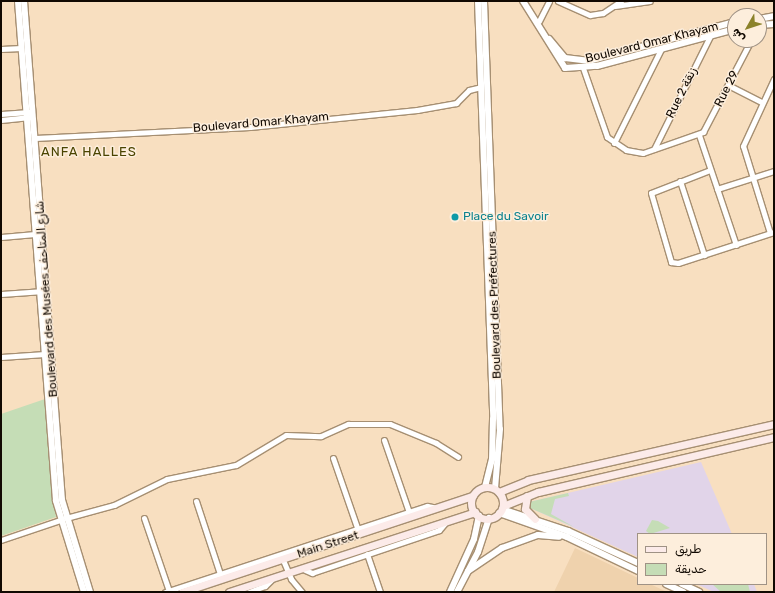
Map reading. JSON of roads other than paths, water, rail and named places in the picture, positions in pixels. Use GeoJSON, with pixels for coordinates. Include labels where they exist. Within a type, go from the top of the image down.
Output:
{"type":"FeatureCollection","features":[{"type":"Feature","properties":{"kind":"main road"},"geometry":{"type":"LineString","coordinates":[[774,424],[528,480],[497,491],[485,487],[473,496],[477,514],[490,518],[501,509],[527,496],[774,437]]}},
{"type":"Feature","properties":{"kind":"main road"},"geometry":{"type":"LineString","coordinates":[[730,434],[734,447]]}},
{"type":"Feature","properties":{"kind":"main road"},"geometry":{"type":"LineString","coordinates":[[699,441],[704,454]]}},
{"type":"Feature","properties":{"kind":"main road"},"geometry":{"type":"LineString","coordinates":[[497,491],[501,509]]}},
{"type":"Feature","properties":{"kind":"main road","name":"Main Street"},"geometry":{"type":"LineString","coordinates":[[182,592],[283,560],[473,496]]}},
{"type":"Feature","properties":{"kind":"main road"},"geometry":{"type":"LineString","coordinates":[[527,496],[525,509],[535,520]]}},
{"type":"Feature","properties":{"kind":"main road","name":"Main Street"},"geometry":{"type":"LineString","coordinates":[[229,592],[305,570],[446,522],[477,514]]}},
{"type":"Feature","properties":{"kind":"street","name":"Boulevard des Musées شارع المتاحف"},"geometry":{"type":"LineString","coordinates":[[18,1],[21,48],[30,115],[35,138],[40,234],[40,291],[44,354],[63,519],[84,592]]}},
{"type":"Feature","properties":{"kind":"street","name":"Boulevard des Musées شارع المتاحف"},"geometry":{"type":"LineString","coordinates":[[24,1],[30,115],[63,519],[90,592]]}},
{"type":"Feature","properties":{"kind":"street","name":"Boulevard des Préfectures"},"geometry":{"type":"LineString","coordinates":[[478,1],[500,439],[497,491]]}},
{"type":"Feature","properties":{"kind":"street","name":"Boulevard des Préfectures"},"geometry":{"type":"LineString","coordinates":[[483,90],[484,1]]}},
{"type":"Feature","properties":{"kind":"street"},"geometry":{"type":"LineString","coordinates":[[523,1],[570,67]]}},
{"type":"Feature","properties":{"kind":"street"},"geometry":{"type":"LineString","coordinates":[[528,1],[539,21],[565,60]]}},
{"type":"Feature","properties":{"kind":"street"},"geometry":{"type":"LineString","coordinates":[[539,21],[549,1]]}},
{"type":"Feature","properties":{"kind":"street"},"geometry":{"type":"LineString","coordinates":[[558,1],[590,15],[615,6],[650,1]]}},
{"type":"Feature","properties":{"kind":"street"},"geometry":{"type":"LineString","coordinates":[[615,6],[621,1]]}},
{"type":"Feature","properties":{"kind":"street","name":"Boulevard Omar Khayam"},"geometry":{"type":"LineString","coordinates":[[727,24],[595,60],[565,60],[563,67],[583,68],[727,31]]}},
{"type":"Feature","properties":{"kind":"street","name":"Rue 2 زنقة"},"geometry":{"type":"LineString","coordinates":[[654,149],[710,36]]}},
{"type":"Feature","properties":{"kind":"street"},"geometry":{"type":"LineString","coordinates":[[1,49],[21,48]]}},
{"type":"Feature","properties":{"kind":"street","name":"Rue 29"},"geometry":{"type":"LineString","coordinates":[[698,135],[708,124],[747,48]]}},
{"type":"Feature","properties":{"kind":"street"},"geometry":{"type":"LineString","coordinates":[[614,143],[661,49]]}},
{"type":"Feature","properties":{"kind":"street"},"geometry":{"type":"LineString","coordinates":[[583,68],[605,133],[614,143],[637,154],[698,135],[736,245]]}},
{"type":"Feature","properties":{"kind":"street"},"geometry":{"type":"LineString","coordinates":[[710,170],[652,192],[653,208],[671,262],[704,255],[772,232],[743,146],[762,102],[774,79]]}},
{"type":"Feature","properties":{"kind":"street"},"geometry":{"type":"LineString","coordinates":[[728,85],[762,102]]}},
{"type":"Feature","properties":{"kind":"street","name":"Boulevard Omar Khayam"},"geometry":{"type":"LineString","coordinates":[[35,138],[250,127],[417,110],[456,103],[469,90],[483,90]]}},
{"type":"Feature","properties":{"kind":"street"},"geometry":{"type":"LineString","coordinates":[[1,114],[30,115]]}},
{"type":"Feature","properties":{"kind":"street"},"geometry":{"type":"LineString","coordinates":[[1,120],[30,115]]}},
{"type":"Feature","properties":{"kind":"street"},"geometry":{"type":"LineString","coordinates":[[717,189],[774,171]]}},
{"type":"Feature","properties":{"kind":"street"},"geometry":{"type":"LineString","coordinates":[[680,181],[704,255]]}},
{"type":"Feature","properties":{"kind":"street","name":"Boulevard des Préfectures"},"geometry":{"type":"LineString","coordinates":[[485,487],[493,439],[488,211]]}},
{"type":"Feature","properties":{"kind":"street"},"geometry":{"type":"LineString","coordinates":[[1,237],[40,234]]}},
{"type":"Feature","properties":{"kind":"street"},"geometry":{"type":"LineString","coordinates":[[1,294],[40,291]]}},
{"type":"Feature","properties":{"kind":"street"},"geometry":{"type":"LineString","coordinates":[[1,357],[44,354]]}},
{"type":"Feature","properties":{"kind":"street"},"geometry":{"type":"LineString","coordinates":[[1,540],[63,519],[114,505],[167,479],[236,465],[286,435],[318,436],[348,424],[387,423],[436,443],[458,457]]}},
{"type":"Feature","properties":{"kind":"street"},"geometry":{"type":"LineString","coordinates":[[384,440],[408,512]]}},
{"type":"Feature","properties":{"kind":"street"},"geometry":{"type":"LineString","coordinates":[[334,458],[358,530]]}},
{"type":"Feature","properties":{"kind":"street"},"geometry":{"type":"LineString","coordinates":[[196,501],[220,574]]}},
{"type":"Feature","properties":{"kind":"street"},"geometry":{"type":"LineString","coordinates":[[144,518],[167,591],[358,530],[408,512],[431,505],[439,508]]}},
{"type":"Feature","properties":{"kind":"street"},"geometry":{"type":"LineString","coordinates":[[501,509],[535,520],[637,563]]}},
{"type":"Feature","properties":{"kind":"street"},"geometry":{"type":"LineString","coordinates":[[501,509],[567,537],[637,571]]}},
{"type":"Feature","properties":{"kind":"street"},"geometry":{"type":"LineString","coordinates":[[450,592],[474,539],[477,514]]}},
{"type":"Feature","properties":{"kind":"street"},"geometry":{"type":"LineString","coordinates":[[457,592],[468,571],[490,518]]}},
{"type":"Feature","properties":{"kind":"street"},"geometry":{"type":"LineString","coordinates":[[305,570],[312,573],[439,530],[446,522]]}},
{"type":"Feature","properties":{"kind":"street"},"geometry":{"type":"LineString","coordinates":[[468,571],[493,552],[529,538],[567,537]]}},
{"type":"Feature","properties":{"kind":"street"},"geometry":{"type":"LineString","coordinates":[[368,554],[380,592]]}},
{"type":"Feature","properties":{"kind":"street"},"geometry":{"type":"LineString","coordinates":[[283,560],[288,575],[302,592]]}},
{"type":"Feature","properties":{"kind":"street"},"geometry":{"type":"LineString","coordinates":[[249,592],[265,586],[272,579]]}},
{"type":"Feature","properties":{"kind":"street"},"geometry":{"type":"LineString","coordinates":[[668,585],[682,592]]}},
{"type":"Feature","properties":{"kind":"street"},"geometry":{"type":"LineString","coordinates":[[684,585],[698,592]]}},
{"type":"Feature","properties":{"kind":"place","name":"Place du Savoir"},"geometry":{"type":"Point","coordinates":[455,217]}},
{"type":"Feature","properties":{"kind":"district","name":"ANFA HALLES"},"geometry":{"type":"Point","coordinates":[89,152]}}]}
